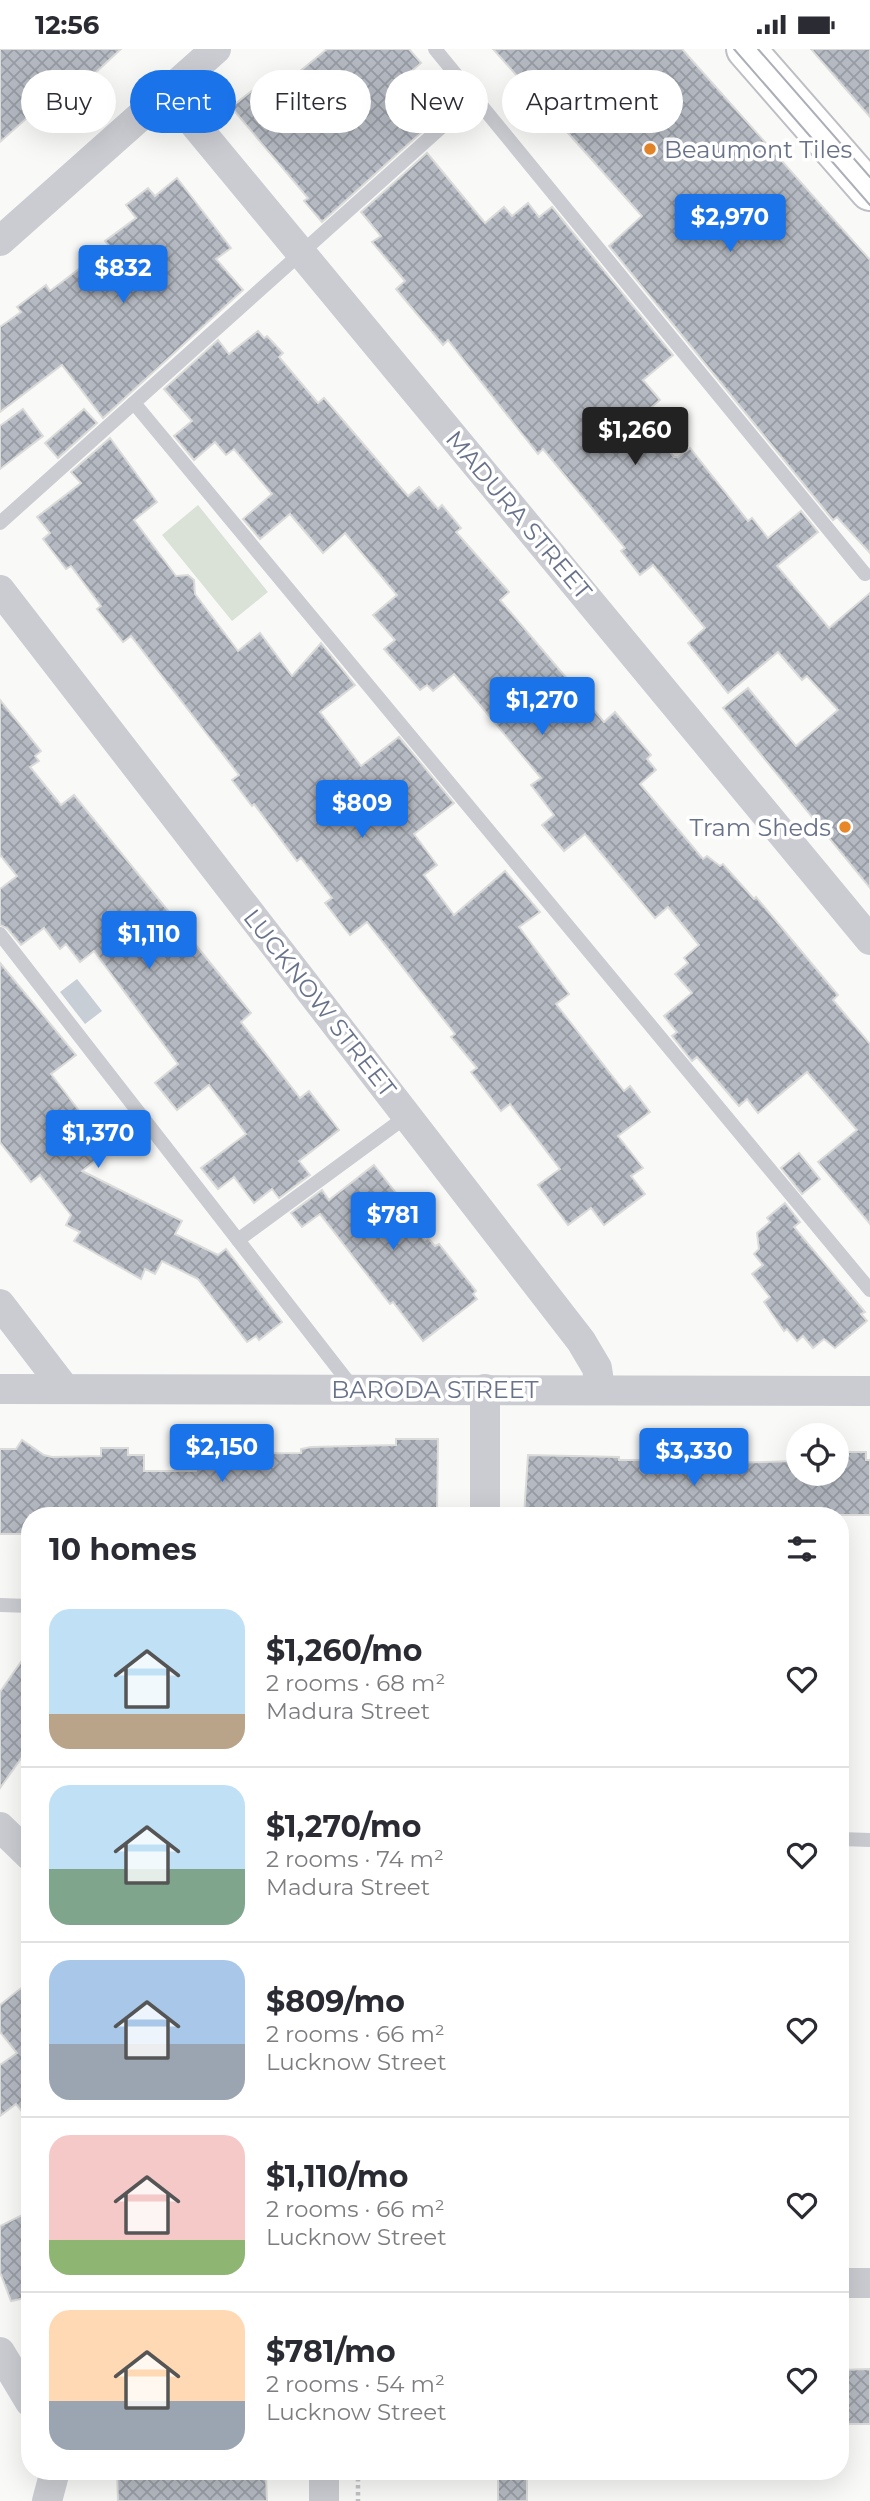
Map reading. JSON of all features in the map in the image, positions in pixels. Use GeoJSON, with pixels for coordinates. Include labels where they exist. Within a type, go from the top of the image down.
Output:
{"type":"FeatureCollection","features":[{"type":"Feature","properties":{"kind":"main road"},"geometry":{"type":"LineString","coordinates":[[746,49],[870,191]]}},
{"type":"Feature","properties":{"kind":"street"},"geometry":{"type":"LineString","coordinates":[[192,70],[216,49]]}},
{"type":"Feature","properties":{"kind":"street"},"geometry":{"type":"LineString","coordinates":[[0,241],[130,124]]}},
{"type":"Feature","properties":{"kind":"street","name":"MADURA STREET"},"geometry":{"type":"LineString","coordinates":[[202,133],[870,940]]}},
{"type":"Feature","properties":{"kind":"street","name":"LUCKNOW STREET"},"geometry":{"type":"LineString","coordinates":[[0,590],[590,1353],[597,1368],[600,1388]]}},
{"type":"Feature","properties":{"kind":"street"},"geometry":{"type":"LineString","coordinates":[[0,1304],[65,1389]]}},
{"type":"Feature","properties":{"kind":"street","name":"BARODA STREET"},"geometry":{"type":"LineString","coordinates":[[0,1389],[600,1388],[870,1391]]}},
{"type":"Feature","properties":{"kind":"street"},"geometry":{"type":"LineString","coordinates":[[485,1389],[485,1507]]}},
{"type":"Feature","properties":{"kind":"street"},"geometry":{"type":"LineString","coordinates":[[0,1827],[21,1847]]}},
{"type":"Feature","properties":{"kind":"street"},"geometry":{"type":"LineString","coordinates":[[849,2283],[870,2283]]}},
{"type":"Feature","properties":{"kind":"street"},"geometry":{"type":"LineString","coordinates":[[0,2352],[21,2387]]}},
{"type":"Feature","properties":{"kind":"street"},"geometry":{"type":"LineString","coordinates":[[47,2501],[53,2480]]}},
{"type":"Feature","properties":{"kind":"street"},"geometry":{"type":"LineString","coordinates":[[324,2480],[324,2501]]}},
{"type":"Feature","properties":{"kind":"lane"},"geometry":{"type":"LineString","coordinates":[[435,49],[452,70]]}},
{"type":"Feature","properties":{"kind":"lane"},"geometry":{"type":"LineString","coordinates":[[488,113],[865,574]]}},
{"type":"Feature","properties":{"kind":"lane"},"geometry":{"type":"LineString","coordinates":[[0,523],[435,133]]}},
{"type":"Feature","properties":{"kind":"lane"},"geometry":{"type":"LineString","coordinates":[[134,403],[870,1290]]}},
{"type":"Feature","properties":{"kind":"lane"},"geometry":{"type":"LineString","coordinates":[[0,933],[354,1389]]}},
{"type":"Feature","properties":{"kind":"lane"},"geometry":{"type":"LineString","coordinates":[[238,1240],[407,1116]]}},
{"type":"Feature","properties":{"kind":"lane"},"geometry":{"type":"LineString","coordinates":[[0,1605],[21,1606]]}},
{"type":"Feature","properties":{"kind":"lane"},"geometry":{"type":"LineString","coordinates":[[849,1839],[870,1840]]}},
{"type":"Feature","properties":{"kind":"path"},"geometry":{"type":"LineString","coordinates":[[358,2480],[358,2501]]}},
{"type":"Feature","properties":{"kind":"shaded area"},"geometry":{"type":"Polygon","coordinates":[[[198,505],[268,592],[232,621],[162,535],[198,505]]]}},
{"type":"Feature","properties":{"kind":"shaded area"},"geometry":{"type":"Polygon","coordinates":[[[77,979],[102,1011],[85,1024],[60,992],[77,979]]]}},
{"type":"Feature","properties":{"kind":"building"},"geometry":{"type":"Polygon","coordinates":[[[0,49],[121,49],[98,70],[21,70],[21,123],[0,142],[0,49]]]}},
{"type":"Feature","properties":{"kind":"building"},"geometry":{"type":"Polygon","coordinates":[[[327,49],[409,49],[421,63],[413,70],[385,70],[385,133],[421,133],[322,222],[304,201],[308,198],[253,133],[371,133],[371,70],[301,70],[327,49]]]}},
{"type":"Feature","properties":{"kind":"building"},"geometry":{"type":"Polygon","coordinates":[[[493,49],[682,49],[870,260],[870,553],[837,517],[833,520],[609,246],[642,216],[568,133],[683,133],[683,70],[512,70],[493,49]]]}},
{"type":"Feature","properties":{"kind":"building"},"geometry":{"type":"Polygon","coordinates":[[[811,49],[870,49],[870,117],[811,49]]]}},
{"type":"Feature","properties":{"kind":"building"},"geometry":{"type":"Polygon","coordinates":[[[250,92],[250,129],[236,113],[236,103],[250,92]]]}},
{"type":"Feature","properties":{"kind":"building"},"geometry":{"type":"Polygon","coordinates":[[[427,153],[485,223],[504,207],[512,216],[528,203],[539,217],[552,207],[673,355],[643,380],[660,400],[640,417],[674,457],[690,448],[748,521],[752,518],[768,538],[801,511],[818,532],[777,566],[829,628],[870,593],[870,888],[723,708],[748,688],[796,746],[838,710],[807,676],[802,680],[778,652],[728,693],[688,643],[705,628],[653,565],[640,575],[621,551],[625,548],[543,449],[538,454],[448,340],[443,345],[396,289],[405,281],[372,242],[381,236],[361,212],[427,153]]]}},
{"type":"Feature","properties":{"kind":"building"},"geometry":{"type":"Polygon","coordinates":[[[177,178],[231,248],[216,259],[243,290],[103,418],[62,365],[0,412],[0,327],[21,312],[17,307],[46,285],[50,291],[109,246],[105,241],[136,218],[126,205],[148,188],[155,196],[177,178]]]}},
{"type":"Feature","properties":{"kind":"building"},"geometry":{"type":"Polygon","coordinates":[[[258,331],[264,338],[267,336],[283,353],[279,357],[318,403],[324,398],[408,496],[419,487],[438,509],[442,505],[461,528],[456,532],[509,592],[500,600],[604,722],[615,712],[651,755],[647,759],[656,770],[640,784],[703,859],[707,856],[720,866],[723,864],[754,899],[756,897],[838,995],[833,1000],[870,1044],[870,1224],[818,1162],[857,1130],[807,1072],[758,1113],[747,1099],[739,1106],[697,1057],[692,1061],[672,1036],[677,1032],[664,1016],[692,993],[675,974],[688,963],[684,958],[699,945],[668,907],[655,918],[585,834],[564,851],[542,825],[554,815],[531,785],[541,778],[454,674],[433,691],[427,685],[420,690],[384,649],[395,640],[373,615],[397,595],[345,533],[323,553],[290,514],[260,539],[243,519],[272,494],[234,449],[226,455],[215,442],[194,460],[174,436],[192,421],[164,389],[218,340],[229,354],[258,331]]]}},
{"type":"Feature","properties":{"kind":"building"},"geometry":{"type":"Polygon","coordinates":[[[23,409],[43,436],[0,469],[0,426],[23,409]]]}},
{"type":"Feature","properties":{"kind":"building"},"geometry":{"type":"Polygon","coordinates":[[[84,409],[97,423],[58,458],[45,443],[84,409]]]}},
{"type":"Feature","properties":{"kind":"building"},"geometry":{"type":"Polygon","coordinates":[[[110,438],[157,502],[134,520],[176,576],[188,575],[194,580],[195,594],[238,651],[260,633],[292,676],[321,643],[355,685],[320,712],[361,766],[399,737],[454,803],[414,834],[437,865],[424,875],[454,915],[505,871],[540,912],[519,927],[569,994],[556,1004],[624,1091],[630,1086],[650,1112],[618,1136],[643,1168],[631,1176],[645,1194],[604,1225],[591,1208],[568,1225],[538,1185],[560,1169],[510,1104],[501,1111],[471,1072],[477,1068],[451,1037],[455,1034],[367,922],[350,935],[325,903],[332,898],[301,858],[297,861],[254,804],[252,806],[232,780],[239,775],[131,636],[123,642],[97,609],[101,606],[71,566],[66,569],[43,539],[50,533],[37,517],[81,483],[71,472],[110,438]]]}},
{"type":"Feature","properties":{"kind":"building"},"geometry":{"type":"Polygon","coordinates":[[[0,700],[41,751],[35,756],[39,761],[30,767],[61,805],[74,795],[251,1013],[241,1022],[300,1098],[309,1091],[339,1130],[299,1161],[310,1175],[279,1198],[272,1189],[254,1203],[234,1177],[218,1189],[201,1168],[246,1134],[209,1085],[177,1110],[155,1083],[178,1064],[94,951],[80,962],[66,944],[60,949],[44,928],[21,945],[7,928],[0,925],[0,889],[17,876],[0,855],[0,700]]]}},
{"type":"Feature","properties":{"kind":"building"},"geometry":{"type":"Polygon","coordinates":[[[0,963],[76,1055],[51,1074],[109,1150],[82,1171],[182,1221],[175,1234],[218,1255],[226,1249],[282,1322],[259,1340],[256,1336],[247,1342],[198,1279],[162,1261],[155,1274],[145,1269],[141,1279],[74,1241],[80,1232],[66,1225],[71,1215],[40,1175],[31,1182],[0,1142],[0,963]]]}},
{"type":"Feature","properties":{"kind":"building"},"geometry":{"type":"Polygon","coordinates":[[[799,1153],[820,1179],[802,1194],[781,1168],[799,1153]]]}},
{"type":"Feature","properties":{"kind":"building"},"geometry":{"type":"Polygon","coordinates":[[[374,1165],[396,1193],[391,1196],[425,1240],[428,1238],[435,1246],[439,1244],[476,1291],[473,1294],[477,1299],[423,1341],[393,1302],[390,1304],[320,1214],[302,1227],[291,1213],[322,1190],[329,1200],[374,1165]]]}},
{"type":"Feature","properties":{"kind":"building"},"geometry":{"type":"Polygon","coordinates":[[[785,1203],[800,1222],[794,1227],[865,1312],[861,1314],[867,1321],[835,1348],[824,1339],[813,1348],[803,1336],[797,1341],[787,1329],[784,1331],[764,1302],[770,1297],[752,1274],[763,1265],[754,1254],[759,1249],[757,1233],[770,1222],[767,1218],[785,1203]]]}},
{"type":"Feature","properties":{"kind":"building"},"geometry":{"type":"Polygon","coordinates":[[[396,1439],[438,1439],[437,1507],[21,1507],[21,1534],[0,1534],[0,1449],[16,1449],[22,1440],[44,1455],[52,1457],[101,1456],[101,1448],[128,1448],[128,1455],[144,1455],[144,1471],[196,1471],[196,1448],[223,1449],[223,1454],[301,1453],[301,1449],[311,1447],[396,1445],[396,1439]]]}},
{"type":"Feature","properties":{"kind":"building"},"geometry":{"type":"Polygon","coordinates":[[[849,1452],[866,1452],[866,1460],[870,1460],[870,1515],[849,1515],[849,1507],[525,1507],[528,1455],[619,1457],[619,1460],[648,1460],[648,1465],[786,1461],[786,1486],[849,1486],[849,1452]]]}},
{"type":"Feature","properties":{"kind":"building"},"geometry":{"type":"Polygon","coordinates":[[[21,1662],[21,1759],[0,1788],[0,1692],[21,1662]]]}},
{"type":"Feature","properties":{"kind":"building"},"geometry":{"type":"Polygon","coordinates":[[[21,1988],[21,2110],[16,2104],[0,2116],[0,2065],[17,2053],[0,2032],[0,2005],[21,1988]]]}},
{"type":"Feature","properties":{"kind":"building"},"geometry":{"type":"Polygon","coordinates":[[[21,2216],[21,2299],[11,2301],[0,2272],[0,2226],[21,2216]]]}},
{"type":"Feature","properties":{"kind":"building"},"geometry":{"type":"Polygon","coordinates":[[[870,2369],[870,2424],[849,2424],[849,2370],[870,2369]]]}},
{"type":"Feature","properties":{"kind":"building"},"geometry":{"type":"Polygon","coordinates":[[[117,2480],[266,2480],[267,2501],[118,2501],[117,2480]]]}},
{"type":"Feature","properties":{"kind":"building"},"geometry":{"type":"Polygon","coordinates":[[[498,2480],[527,2480],[527,2501],[498,2501],[498,2480]]]}},
{"type":"Feature","properties":{"kind":"tram line"},"geometry":{"type":"LineString","coordinates":[[734,49],[870,205]]}},
{"type":"Feature","properties":{"kind":"tram line"},"geometry":{"type":"LineString","coordinates":[[758,49],[870,177]]}},
{"type":"Feature","properties":{"kind":"place","name":"Beaumont Tiles"},"geometry":{"type":"Point","coordinates":[650,149]}},
{"type":"Feature","properties":{"kind":"place","name":"Tram Sheds"},"geometry":{"type":"Point","coordinates":[845,827]}}]}
